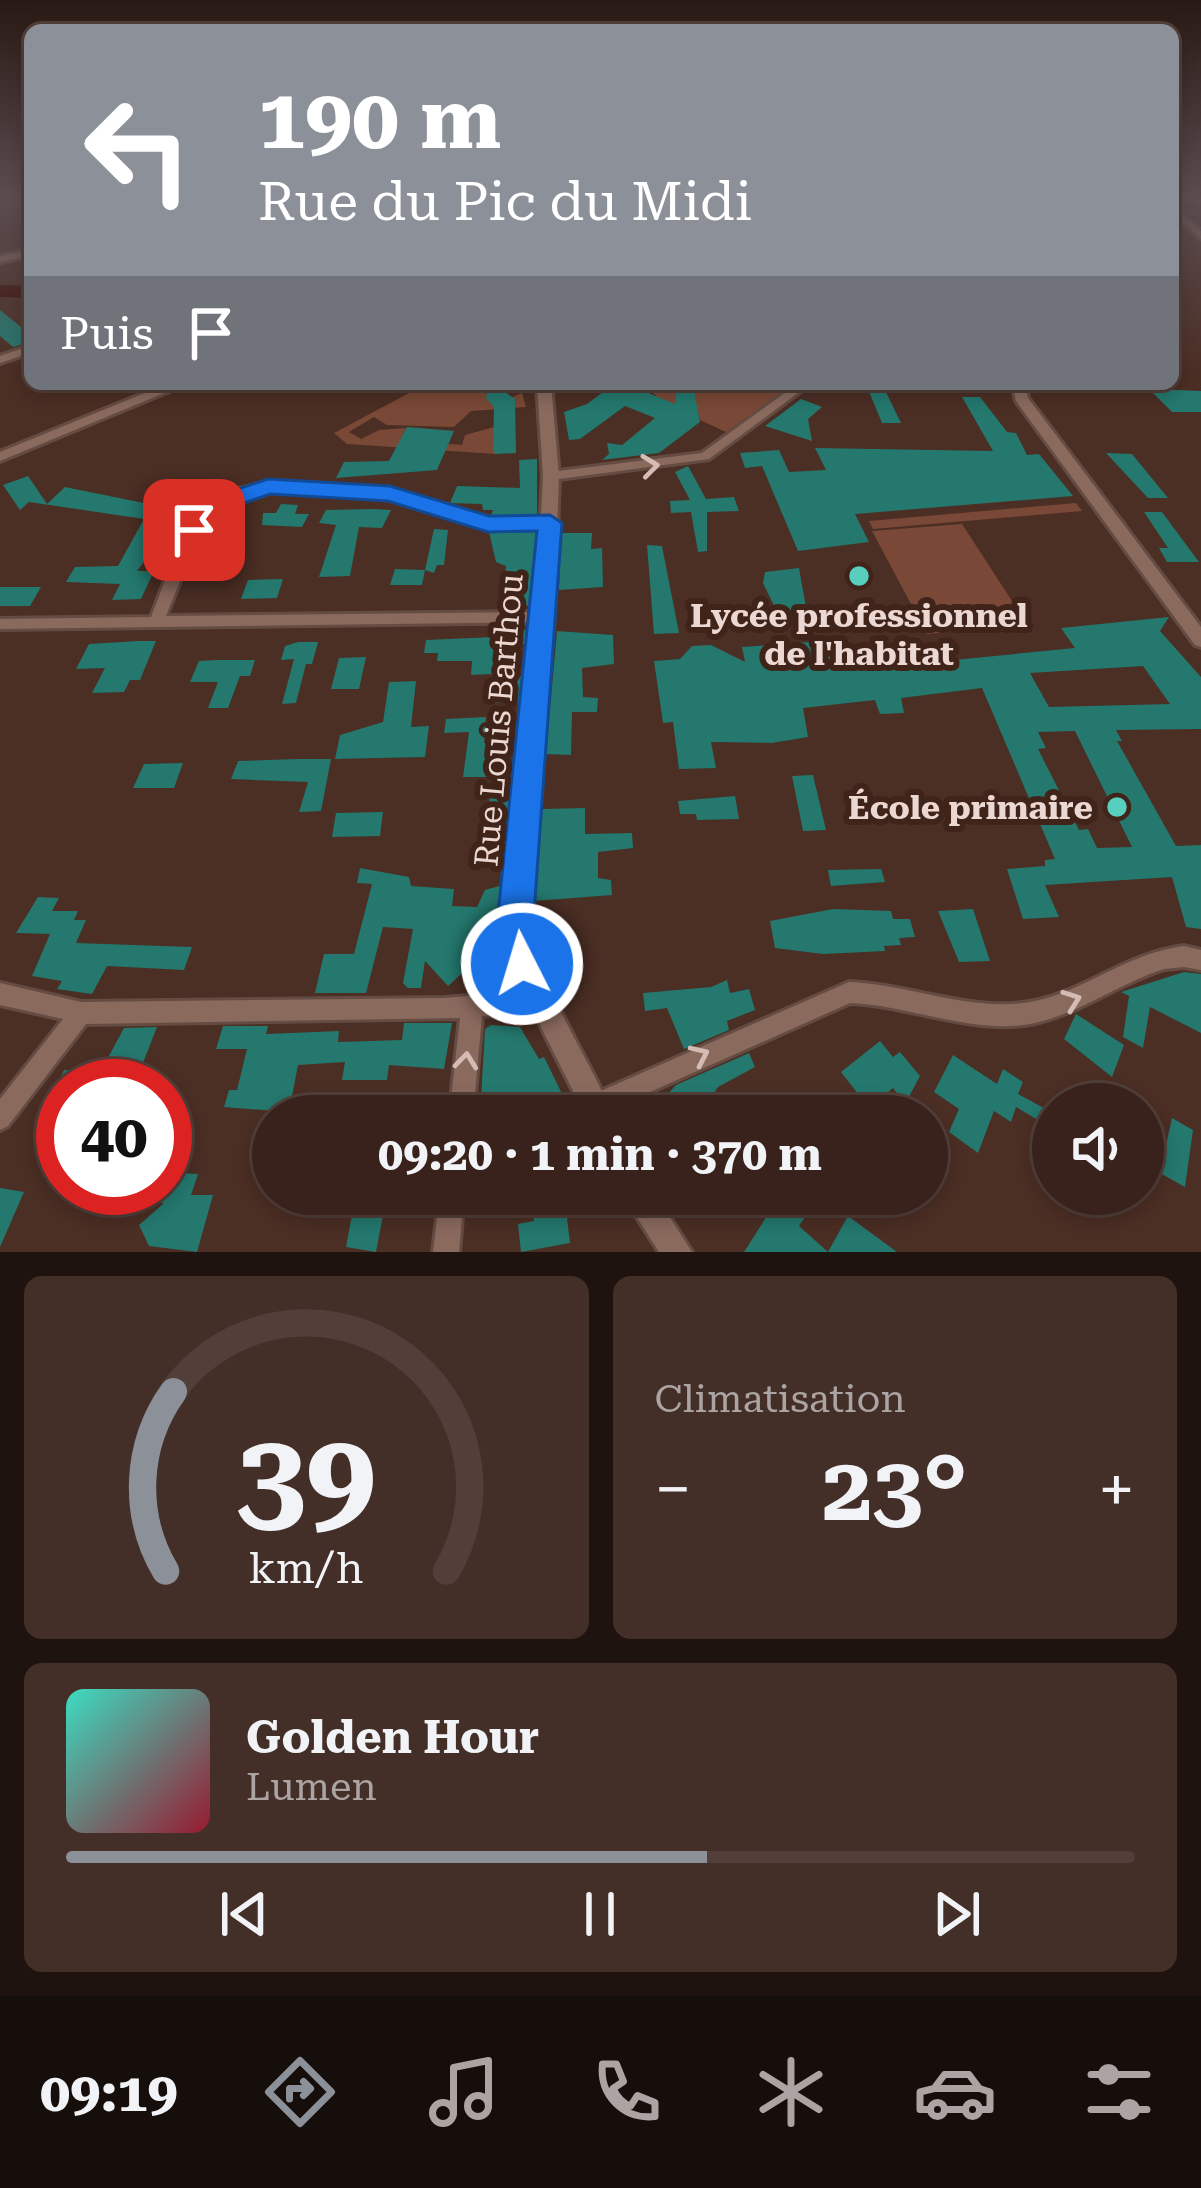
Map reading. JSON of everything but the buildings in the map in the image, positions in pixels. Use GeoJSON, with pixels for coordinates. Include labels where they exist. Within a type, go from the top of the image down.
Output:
{"type":"FeatureCollection","features":[{"type":"Feature","properties":{"kind":"street"},"geometry":{"type":"LineString","coordinates":[[0,457],[162,390]]}},
{"type":"Feature","properties":{"kind":"street","name":"Rue Louis Barthou"},"geometry":{"type":"LineString","coordinates":[[544,390],[551,476],[545,617],[516,914],[522,964],[589,1095]]}},
{"type":"Feature","properties":{"kind":"street"},"geometry":{"type":"LineString","coordinates":[[551,476],[705,456],[795,390]]}},
{"type":"Feature","properties":{"kind":"street"},"geometry":{"type":"LineString","coordinates":[[1019,390],[1201,640]]}},
{"type":"Feature","properties":{"kind":"street"},"geometry":{"type":"LineString","coordinates":[[156,622],[194,530],[211,507],[242,492],[268,487],[390,494],[488,524],[550,523]]}},
{"type":"Feature","properties":{"kind":"street"},"geometry":{"type":"LineString","coordinates":[[0,624],[545,617]]}},
{"type":"Feature","properties":{"kind":"street"},"geometry":{"type":"LineString","coordinates":[[631,1095],[849,992],[883,991],[998,1016],[1081,998],[1167,956],[1201,959]]}},
{"type":"Feature","properties":{"kind":"street"},"geometry":{"type":"LineString","coordinates":[[462,1095],[472,1007],[522,964]]}},
{"type":"Feature","properties":{"kind":"street"},"geometry":{"type":"LineString","coordinates":[[0,994],[81,1013],[472,1007],[539,1000]]}},
{"type":"Feature","properties":{"kind":"street"},"geometry":{"type":"LineString","coordinates":[[0,1118],[81,1013]]}},
{"type":"Feature","properties":{"kind":"street"},"geometry":{"type":"LineString","coordinates":[[446,1252],[450,1215]]}},
{"type":"Feature","properties":{"kind":"street"},"geometry":{"type":"LineString","coordinates":[[651,1215],[677,1252]]}},
{"type":"Feature","properties":{"kind":"shaded area"},"geometry":{"type":"Polygon","coordinates":[[[415,390],[485,390],[498,403],[522,393],[526,407],[471,411],[454,427],[387,425],[374,417],[349,432],[361,439],[379,430],[406,428],[401,440],[462,445],[465,435],[494,427],[495,454],[347,444],[334,433],[415,390]]]}},
{"type":"Feature","properties":{"kind":"shaded area"},"geometry":{"type":"Polygon","coordinates":[[[650,390],[785,391],[728,433],[700,420],[697,408],[665,404],[650,390]]]}},
{"type":"Feature","properties":{"kind":"shaded area"},"geometry":{"type":"Polygon","coordinates":[[[1076,503],[1082,511],[873,529],[869,521],[1076,503]]]}},
{"type":"Feature","properties":{"kind":"shaded area"},"geometry":{"type":"Polygon","coordinates":[[[962,524],[1027,624],[927,634],[872,531],[962,524]]]}},
{"type":"Feature","properties":{"kind":"waterway"},"geometry":{"type":"LineString","coordinates":[[0,291],[24,292]]}},
{"type":"Feature","properties":{"kind":"place","name":"Lycée professionnel de l'habitat"},"geometry":{"type":"Point","coordinates":[859,576]}},
{"type":"Feature","properties":{"kind":"place","name":"École primaire"},"geometry":{"type":"Point","coordinates":[1117,807]}},
{"type":"Feature","properties":{"kind":"route"},"geometry":{"type":"LineString","coordinates":[[194,530],[211,507],[242,492],[268,487],[390,494],[488,524],[550,523],[516,914],[522,964]]}}]}
